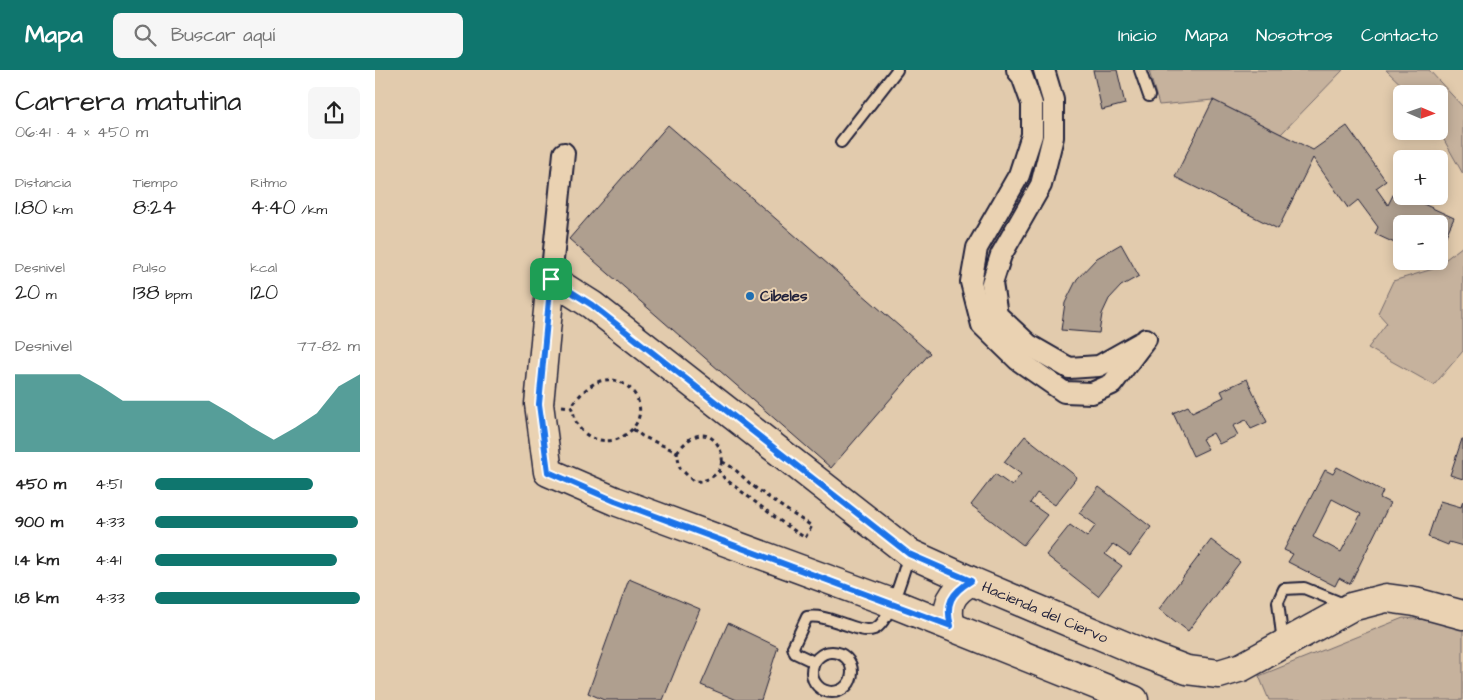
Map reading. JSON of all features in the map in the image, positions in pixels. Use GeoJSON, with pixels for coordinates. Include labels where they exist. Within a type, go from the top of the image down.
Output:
{"type":"FeatureCollection","features":[{"type":"Feature","properties":{"kind":"street"},"geometry":{"type":"LineString","coordinates":[[1022,72],[1032,104],[1031,135],[1019,175],[977,248],[971,282],[982,325],[1018,360],[1063,392],[1092,393],[1112,384],[1146,339],[1099,366],[1069,368],[1029,345],[997,315],[995,307],[992,283],[1001,255],[1041,185],[1053,137],[1053,100],[1044,70]]}},
{"type":"Feature","properties":{"kind":"street"},"geometry":{"type":"LineString","coordinates":[[564,153],[539,404],[548,472],[615,501],[892,603],[1134,700]]}},
{"type":"Feature","properties":{"kind":"street","name":"Hacienda del Ciervo"},"geometry":{"type":"LineString","coordinates":[[551,279],[592,305],[909,554],[1187,670],[1219,674],[1243,667],[1351,607],[1386,598],[1415,602],[1463,614]]}},
{"type":"Feature","properties":{"kind":"street"},"geometry":{"type":"LineString","coordinates":[[951,626],[947,612],[952,597],[961,587],[971,581]]}},
{"type":"Feature","properties":{"kind":"lane"},"geometry":{"type":"LineString","coordinates":[[841,142],[897,70]]}},
{"type":"Feature","properties":{"kind":"lane"},"geometry":{"type":"LineString","coordinates":[[1140,70],[1149,96]]}},
{"type":"Feature","properties":{"kind":"lane"},"geometry":{"type":"LineString","coordinates":[[814,662],[795,652],[793,647],[807,616],[817,615],[858,629],[872,630],[880,626],[901,583],[909,554]]}},
{"type":"Feature","properties":{"kind":"lane"},"geometry":{"type":"LineString","coordinates":[[1283,645],[1278,602],[1285,589],[1304,588],[1351,607]]}},
{"type":"Feature","properties":{"kind":"lane"},"geometry":{"type":"LineString","coordinates":[[827,652],[843,654],[852,666],[851,682],[838,692],[822,690],[813,678],[814,662],[827,652]]}},
{"type":"Feature","properties":{"kind":"path"},"geometry":{"type":"LineString","coordinates":[[606,380],[620,382],[632,390],[638,403],[639,418],[633,429],[618,440],[597,440],[582,431],[571,407],[587,388],[595,383],[606,380]]}},
{"type":"Feature","properties":{"kind":"path"},"geometry":{"type":"LineString","coordinates":[[539,404],[571,407]]}},
{"type":"Feature","properties":{"kind":"path"},"geometry":{"type":"LineString","coordinates":[[633,429],[642,436],[677,452]]}},
{"type":"Feature","properties":{"kind":"path"},"geometry":{"type":"LineString","coordinates":[[702,435],[713,439],[723,456],[719,471],[710,478],[693,481],[680,468],[677,452],[693,436],[702,435]]}},
{"type":"Feature","properties":{"kind":"path"},"geometry":{"type":"LineString","coordinates":[[719,471],[745,495],[805,538],[812,526],[722,462]]}},
{"type":"Feature","properties":{"kind":"shaded area"},"geometry":{"type":"Polygon","coordinates":[[[1343,70],[1281,134],[1213,100],[1159,105],[1149,71],[1343,70]]]}},
{"type":"Feature","properties":{"kind":"shaded area"},"geometry":{"type":"Polygon","coordinates":[[[1386,70],[1429,70],[1443,85],[1402,85],[1386,70]]]}},
{"type":"Feature","properties":{"kind":"shaded area"},"geometry":{"type":"Polygon","coordinates":[[[1448,91],[1463,107],[1463,174],[1444,140],[1448,140],[1448,91]]]}},
{"type":"Feature","properties":{"kind":"shaded area"},"geometry":{"type":"Polygon","coordinates":[[[1463,246],[1463,351],[1434,385],[1368,348],[1387,323],[1378,313],[1393,281],[1430,270],[1448,270],[1448,258],[1463,246]]]}},
{"type":"Feature","properties":{"kind":"shaded area"},"geometry":{"type":"Polygon","coordinates":[[[1403,618],[1463,622],[1463,700],[1269,700],[1259,676],[1403,618]]]}},
{"type":"Feature","properties":{"kind":"building"},"geometry":{"type":"Polygon","coordinates":[[[1093,70],[1117,70],[1125,104],[1102,110],[1093,70]]]}},
{"type":"Feature","properties":{"kind":"building"},"geometry":{"type":"Polygon","coordinates":[[[1213,100],[1313,150],[1347,126],[1386,181],[1376,188],[1388,205],[1393,195],[1393,205],[1426,205],[1447,215],[1393,215],[1393,242],[1375,234],[1378,227],[1358,200],[1348,208],[1313,158],[1278,229],[1175,177],[1213,100]]]}},
{"type":"Feature","properties":{"kind":"building","name":"Cibeles"},"geometry":{"type":"Polygon","coordinates":[[[668,125],[930,353],[831,468],[569,239],[668,125]]]}},
{"type":"Feature","properties":{"kind":"building"},"geometry":{"type":"Polygon","coordinates":[[[1448,215],[1454,218],[1448,231],[1448,215]]]}},
{"type":"Feature","properties":{"kind":"building"},"geometry":{"type":"Polygon","coordinates":[[[1121,244],[1139,276],[1121,286],[1109,299],[1102,314],[1099,333],[1061,330],[1065,303],[1077,279],[1097,258],[1121,244]]]}},
{"type":"Feature","properties":{"kind":"building"},"geometry":{"type":"Polygon","coordinates":[[[1247,379],[1267,422],[1251,429],[1246,420],[1233,426],[1238,435],[1219,444],[1213,433],[1202,439],[1208,449],[1193,456],[1173,413],[1188,406],[1192,412],[1224,397],[1221,391],[1247,379]]]}},
{"type":"Feature","properties":{"kind":"building"},"geometry":{"type":"Polygon","coordinates":[[[1025,436],[1077,477],[1055,505],[1037,493],[1030,503],[1047,515],[1023,545],[971,505],[995,474],[1012,486],[1021,474],[1004,462],[1025,436]]]}},
{"type":"Feature","properties":{"kind":"building"},"geometry":{"type":"Polygon","coordinates":[[[1463,439],[1463,479],[1450,475],[1463,439]]]}},
{"type":"Feature","properties":{"kind":"building"},"geometry":{"type":"Polygon","coordinates":[[[1337,467],[1383,491],[1380,498],[1390,503],[1350,584],[1339,578],[1335,586],[1288,562],[1293,554],[1284,550],[1325,470],[1333,474],[1337,467]],[[1332,499],[1313,537],[1341,552],[1361,514],[1332,499]]]}},
{"type":"Feature","properties":{"kind":"building"},"geometry":{"type":"Polygon","coordinates":[[[1099,487],[1151,527],[1130,556],[1113,544],[1105,554],[1122,566],[1098,596],[1046,555],[1070,525],[1087,537],[1096,525],[1079,513],[1099,487]]]}},
{"type":"Feature","properties":{"kind":"building"},"geometry":{"type":"Polygon","coordinates":[[[1440,501],[1461,507],[1463,501],[1463,546],[1449,542],[1448,545],[1428,537],[1440,501]]]}},
{"type":"Feature","properties":{"kind":"building"},"geometry":{"type":"Polygon","coordinates":[[[1211,540],[1240,562],[1188,631],[1159,609],[1211,540]]]}},
{"type":"Feature","properties":{"kind":"building"},"geometry":{"type":"Polygon","coordinates":[[[629,579],[700,609],[663,700],[604,700],[588,693],[629,579]]]}},
{"type":"Feature","properties":{"kind":"building"},"geometry":{"type":"Polygon","coordinates":[[[728,623],[778,647],[761,700],[737,700],[701,685],[728,623]]]}},
{"type":"Feature","properties":{"kind":"place","name":"Cibeles"},"geometry":{"type":"Point","coordinates":[750,296]}},
{"type":"Feature","properties":{"kind":"route"},"geometry":{"type":"LineString","coordinates":[[551,279],[592,305],[909,554],[971,581],[961,587],[952,597],[947,612],[951,626],[615,501],[548,472],[539,404],[551,279]]}}]}
